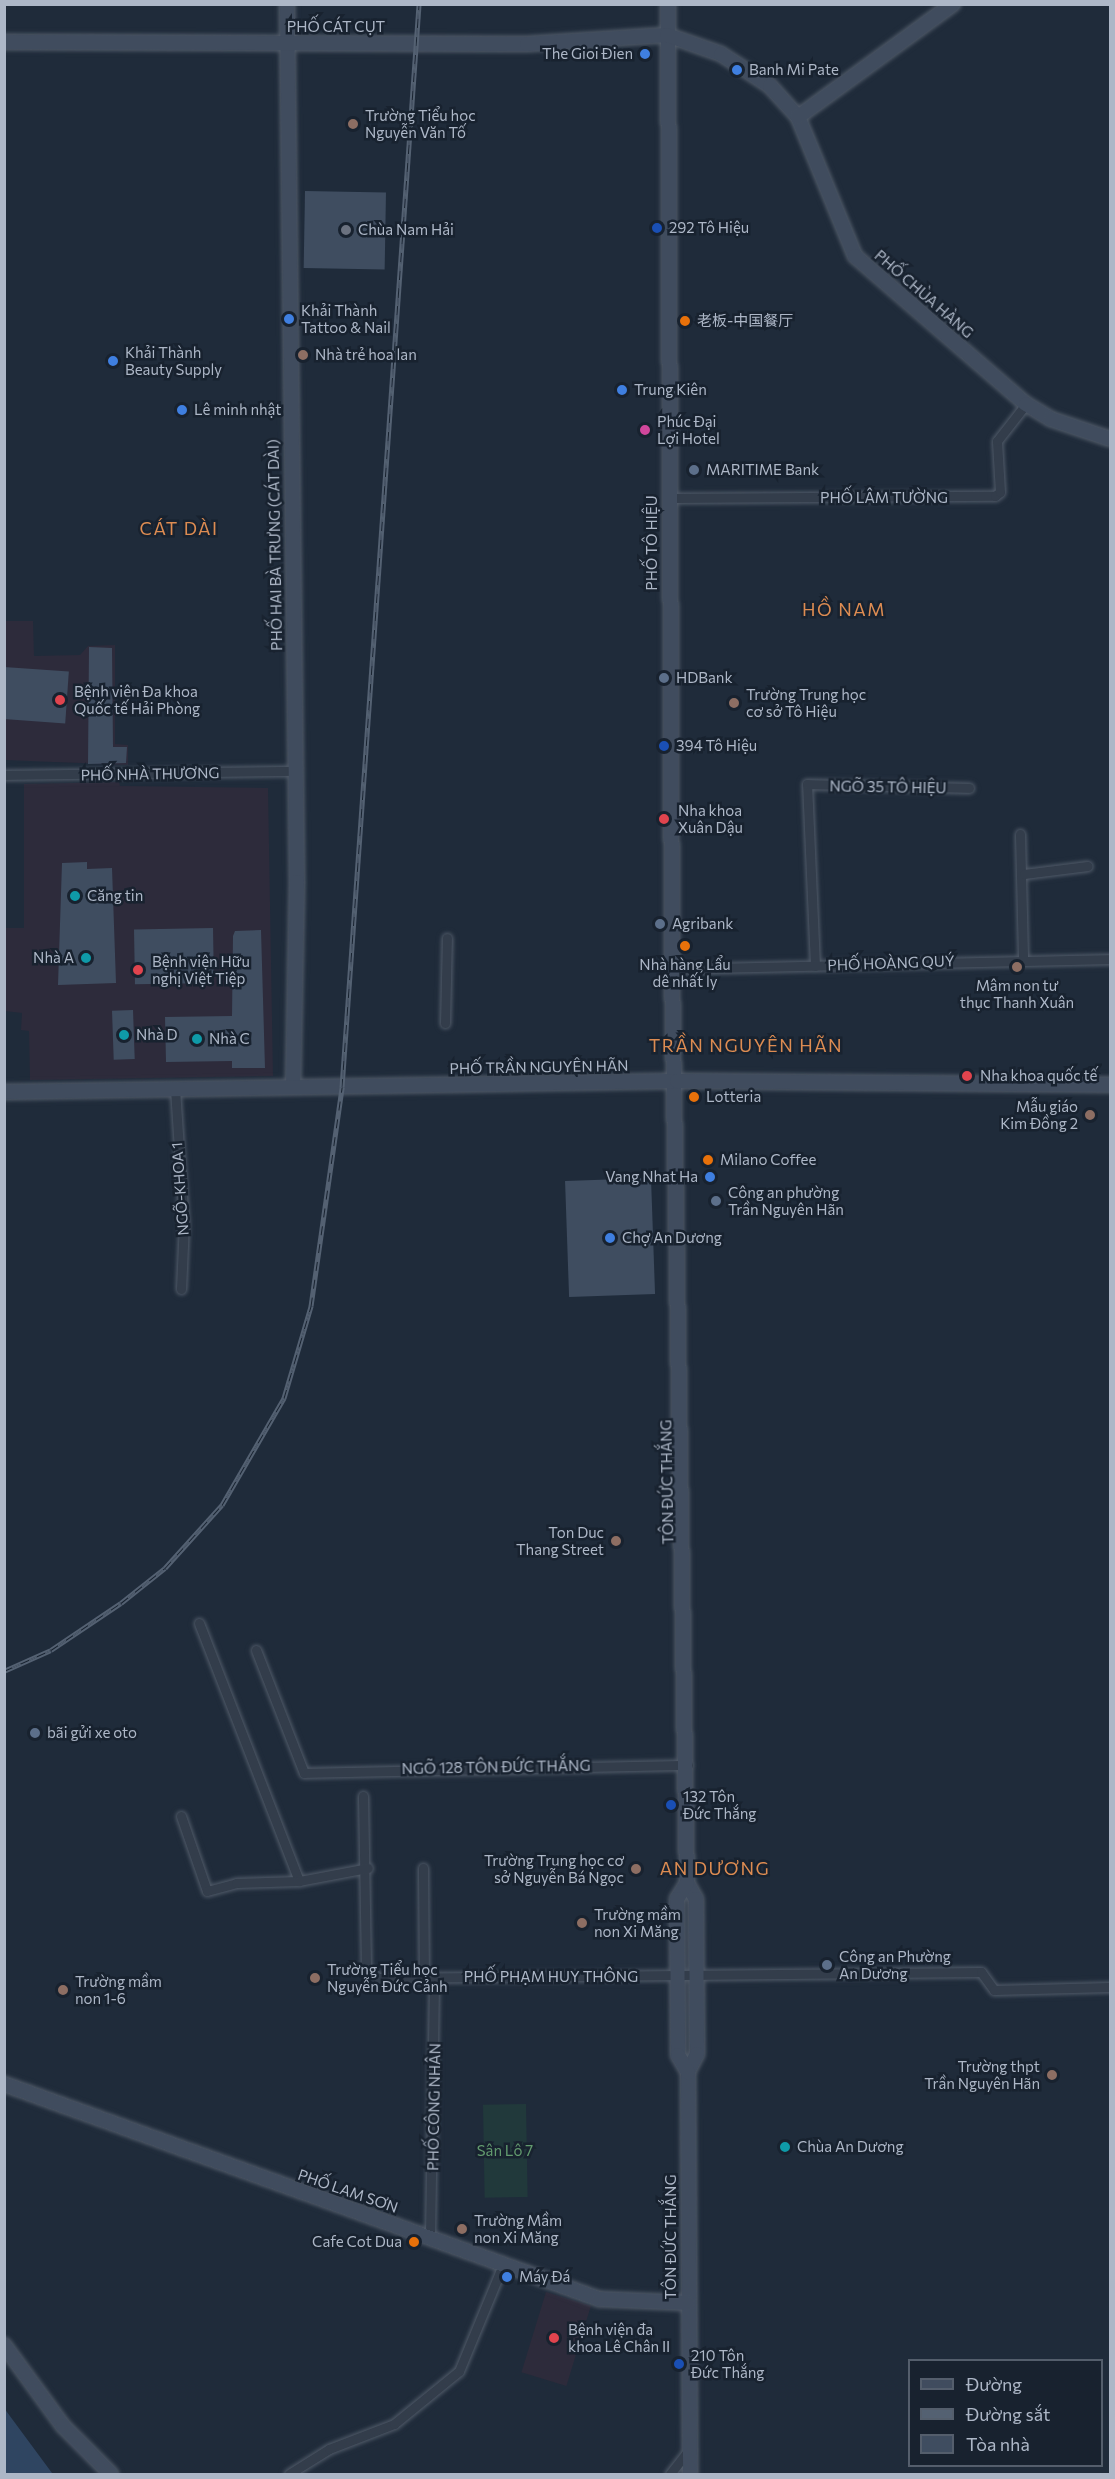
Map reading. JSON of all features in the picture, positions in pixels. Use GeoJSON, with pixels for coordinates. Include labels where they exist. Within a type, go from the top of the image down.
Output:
{"type":"FeatureCollection","features":[{"type":"Feature","properties":{"kind":"main road","name":"PHỐ HAI BÀ TRƯNG (CÁT DÀI)"},"geometry":{"type":"LineString","coordinates":[[287,4],[295,771],[292,1086]]}},
{"type":"Feature","properties":{"kind":"main road","name":"PHỐ TÔ HIỆU"},"geometry":{"type":"LineString","coordinates":[[668,4],[672,969],[677,1080]]}},
{"type":"Feature","properties":{"kind":"main road"},"geometry":{"type":"LineString","coordinates":[[798,117],[953,4]]}},
{"type":"Feature","properties":{"kind":"main road","name":"PHỐ CÁT CỤT"},"geometry":{"type":"LineString","coordinates":[[4,42],[527,44],[667,35]]}},
{"type":"Feature","properties":{"kind":"main road","name":"PHỐ CHÙA HÀNG"},"geometry":{"type":"LineString","coordinates":[[667,35],[721,54],[770,86],[798,117],[855,256],[1026,404],[1059,423],[1110,439]]}},
{"type":"Feature","properties":{"kind":"main road","name":"PHỐ TRẦN NGUYÊN HÃN"},"geometry":{"type":"LineString","coordinates":[[4,1092],[677,1080],[1110,1085]]}},
{"type":"Feature","properties":{"kind":"main road","name":"TÔN ĐỨC THẮNG"},"geometry":{"type":"LineString","coordinates":[[677,1080],[688,1765],[687,1883],[696,1899],[697,2054],[688,2072],[690,2475]]}},
{"type":"Feature","properties":{"kind":"main road","name":"TÔN ĐỨC THẮNG"},"geometry":{"type":"LineString","coordinates":[[687,1883],[676,1899],[678,2055],[688,2072]]}},
{"type":"Feature","properties":{"kind":"main road","name":"PHỐ LAM SƠN"},"geometry":{"type":"LineString","coordinates":[[4,2085],[599,2299],[688,2303]]}},
{"type":"Feature","properties":{"kind":"main road"},"geometry":{"type":"LineString","coordinates":[[4,2344],[63,2426],[111,2475]]}},
{"type":"Feature","properties":{"kind":"street","name":"PHỐ LÂM TƯỜNG"},"geometry":{"type":"LineString","coordinates":[[669,498],[995,496],[1000,492],[997,441],[1026,404]]}},
{"type":"Feature","properties":{"kind":"street","name":"PHỐ NHÀ THƯƠNG"},"geometry":{"type":"LineString","coordinates":[[4,775],[295,771]]}},
{"type":"Feature","properties":{"kind":"street","name":"NGÕ 35 TÔ HIỆU"},"geometry":{"type":"LineString","coordinates":[[815,966],[807,784],[969,788]]}},
{"type":"Feature","properties":{"kind":"street"},"geometry":{"type":"LineString","coordinates":[[1020,834],[1024,874],[1023,960]]}},
{"type":"Feature","properties":{"kind":"street"},"geometry":{"type":"LineString","coordinates":[[1024,874],[1088,866]]}},
{"type":"Feature","properties":{"kind":"street"},"geometry":{"type":"LineString","coordinates":[[445,1023],[447,938]]}},
{"type":"Feature","properties":{"kind":"street","name":"PHỐ HOÀNG QUÝ"},"geometry":{"type":"LineString","coordinates":[[672,969],[1110,959]]}},
{"type":"Feature","properties":{"kind":"street","name":"NGÕ-KHOA 1"},"geometry":{"type":"LineString","coordinates":[[175,1089],[184,1223],[181,1289]]}},
{"type":"Feature","properties":{"kind":"street"},"geometry":{"type":"LineString","coordinates":[[199,1623],[299,1881]]}},
{"type":"Feature","properties":{"kind":"street","name":"NGÕ 128 TÔN ĐỨC THẮNG"},"geometry":{"type":"LineString","coordinates":[[256,1650],[304,1773],[688,1765]]}},
{"type":"Feature","properties":{"kind":"street","name":"PHỐ PHẠM HUY THÔNG"},"geometry":{"type":"LineString","coordinates":[[363,1796],[368,1868],[366,1967],[378,1978],[434,1976],[696,1977],[981,1972],[994,1990],[1110,1987]]}},
{"type":"Feature","properties":{"kind":"street"},"geometry":{"type":"LineString","coordinates":[[181,1816],[207,1891],[236,1883],[299,1881],[368,1868]]}},
{"type":"Feature","properties":{"kind":"street"},"geometry":{"type":"LineString","coordinates":[[423,1868],[424,1977]]}},
{"type":"Feature","properties":{"kind":"street","name":"PHỐ CÔNG NHÂN"},"geometry":{"type":"LineString","coordinates":[[430,2237],[434,1976]]}},
{"type":"Feature","properties":{"kind":"street"},"geometry":{"type":"LineString","coordinates":[[289,2475],[329,2449],[394,2424],[459,2371],[503,2265]]}},
{"type":"Feature","properties":{"kind":"street"},"geometry":{"type":"LineString","coordinates":[[670,2475],[690,2448]]}},
{"type":"Feature","properties":{"kind":"shaded area","name":"Bệnh viện Đa khoa Quốc tế Hải Phòng"},"geometry":{"type":"Polygon","coordinates":[[[4,621],[33,621],[34,656],[80,655],[88,646],[115,645],[115,744],[128,745],[128,765],[5,760],[4,621]]]}},
{"type":"Feature","properties":{"kind":"shaded area","name":"Bệnh viện Hữu nghị Việt Tiệp"},"geometry":{"type":"Polygon","coordinates":[[[119,782],[120,786],[268,788],[273,1076],[30,1080],[29,1031],[21,1030],[22,1013],[5,1011],[5,928],[24,928],[24,784],[119,782]]]}},
{"type":"Feature","properties":{"kind":"shaded area","name":"Bệnh viện đa khoa Lê Chân II"},"geometry":{"type":"Polygon","coordinates":[[[546,2292],[591,2306],[566,2386],[521,2372],[546,2292]]]}},
{"type":"Feature","properties":{"kind":"green space","name":"Sân Lô 7"},"geometry":{"type":"Polygon","coordinates":[[[526,2104],[528,2197],[485,2198],[483,2105],[526,2104]]]}},
{"type":"Feature","properties":{"kind":"water"},"geometry":{"type":"Polygon","coordinates":[[[4,2408],[52,2473],[54,2474],[5,2474],[4,2408]]]}},
{"type":"Feature","properties":{"kind":"building","name":"Chùa Nam Hải"},"geometry":{"type":"Polygon","coordinates":[[[305,191],[386,192],[385,269],[304,268],[305,191]]]}},
{"type":"Feature","properties":{"kind":"building"},"geometry":{"type":"Polygon","coordinates":[[[89,647],[112,648],[113,747],[127,747],[126,763],[88,764],[89,647]]]}},
{"type":"Feature","properties":{"kind":"building"},"geometry":{"type":"Polygon","coordinates":[[[4,667],[69,672],[65,723],[4,719],[4,667]]]}},
{"type":"Feature","properties":{"kind":"building"},"geometry":{"type":"Polygon","coordinates":[[[87,862],[87,869],[112,868],[116,983],[58,985],[62,863],[87,862]]]}},
{"type":"Feature","properties":{"kind":"building"},"geometry":{"type":"Polygon","coordinates":[[[213,928],[214,983],[135,984],[134,929],[213,928]]]}},
{"type":"Feature","properties":{"kind":"building"},"geometry":{"type":"Polygon","coordinates":[[[261,930],[265,1068],[232,1068],[232,1061],[166,1062],[165,1017],[232,1016],[233,936],[235,931],[261,930]]]}},
{"type":"Feature","properties":{"kind":"building","name":"Nhà D"},"geometry":{"type":"Polygon","coordinates":[[[133,1010],[135,1059],[114,1060],[112,1011],[133,1010]]]}},
{"type":"Feature","properties":{"kind":"building","name":"Chợ An Dương"},"geometry":{"type":"Polygon","coordinates":[[[651,1178],[655,1294],[569,1297],[565,1181],[651,1178]]]}},
{"type":"Feature","properties":{"kind":"railway"},"geometry":{"type":"LineString","coordinates":[[4,1671],[51,1650],[121,1603],[165,1568],[222,1505],[284,1398],[311,1306],[342,1087],[419,4]]}},
{"type":"Feature","properties":{"kind":"place","name":"The Gioi Đien"},"geometry":{"type":"Point","coordinates":[645,54]}},
{"type":"Feature","properties":{"kind":"place","name":"Banh Mi Pate"},"geometry":{"type":"Point","coordinates":[737,70]}},
{"type":"Feature","properties":{"kind":"place","name":"Trường Tiểu học Nguyễn Văn Tố"},"geometry":{"type":"Point","coordinates":[353,124]}},
{"type":"Feature","properties":{"kind":"place","name":"292 Tô Hiệu"},"geometry":{"type":"Point","coordinates":[657,228]}},
{"type":"Feature","properties":{"kind":"place","name":"Chùa Nam Hải"},"geometry":{"type":"Point","coordinates":[346,230]}},
{"type":"Feature","properties":{"kind":"place","name":"Khải Thành Tattoo & Nail"},"geometry":{"type":"Point","coordinates":[289,319]}},
{"type":"Feature","properties":{"kind":"place","name":"老板-中国餐厅"},"geometry":{"type":"Point","coordinates":[685,321]}},
{"type":"Feature","properties":{"kind":"place","name":"Nhà trẻ hoa lan"},"geometry":{"type":"Point","coordinates":[303,355]}},
{"type":"Feature","properties":{"kind":"place","name":"Khải Thành Beauty Supply"},"geometry":{"type":"Point","coordinates":[113,361]}},
{"type":"Feature","properties":{"kind":"place","name":"Trung Kiên"},"geometry":{"type":"Point","coordinates":[622,390]}},
{"type":"Feature","properties":{"kind":"place","name":"Lê minh nhật"},"geometry":{"type":"Point","coordinates":[182,410]}},
{"type":"Feature","properties":{"kind":"place","name":"Phúc Đại Lợi Hotel"},"geometry":{"type":"Point","coordinates":[645,430]}},
{"type":"Feature","properties":{"kind":"place","name":"MARITIME Bank"},"geometry":{"type":"Point","coordinates":[694,470]}},
{"type":"Feature","properties":{"kind":"place","name":"HDBank"},"geometry":{"type":"Point","coordinates":[664,678]}},
{"type":"Feature","properties":{"kind":"place","name":"Bệnh viện Đa khoa Quốc tế Hải Phòng"},"geometry":{"type":"Point","coordinates":[60,700]}},
{"type":"Feature","properties":{"kind":"place","name":"Trường Trung học cơ sở Tô Hiệu"},"geometry":{"type":"Point","coordinates":[734,703]}},
{"type":"Feature","properties":{"kind":"place","name":"394 Tô Hiệu"},"geometry":{"type":"Point","coordinates":[664,746]}},
{"type":"Feature","properties":{"kind":"place","name":"Nha khoa Xuân Dậu"},"geometry":{"type":"Point","coordinates":[664,819]}},
{"type":"Feature","properties":{"kind":"place","name":"Căng tin"},"geometry":{"type":"Point","coordinates":[75,896]}},
{"type":"Feature","properties":{"kind":"place","name":"Agribank"},"geometry":{"type":"Point","coordinates":[660,924]}},
{"type":"Feature","properties":{"kind":"place","name":"Nhà hàng Lẩu dê nhất ly"},"geometry":{"type":"Point","coordinates":[685,946]}},
{"type":"Feature","properties":{"kind":"place","name":"Nhà A"},"geometry":{"type":"Point","coordinates":[86,958]}},
{"type":"Feature","properties":{"kind":"place","name":"Mâm non tư thục Thanh Xuân"},"geometry":{"type":"Point","coordinates":[1017,967]}},
{"type":"Feature","properties":{"kind":"place","name":"Bệnh viện Hữu nghị Việt Tiệp"},"geometry":{"type":"Point","coordinates":[138,970]}},
{"type":"Feature","properties":{"kind":"place","name":"Nhà D"},"geometry":{"type":"Point","coordinates":[124,1035]}},
{"type":"Feature","properties":{"kind":"place","name":"Nhà C"},"geometry":{"type":"Point","coordinates":[197,1039]}},
{"type":"Feature","properties":{"kind":"place","name":"Nha khoa quốc tế"},"geometry":{"type":"Point","coordinates":[967,1076]}},
{"type":"Feature","properties":{"kind":"place","name":"Lotteria"},"geometry":{"type":"Point","coordinates":[694,1097]}},
{"type":"Feature","properties":{"kind":"place","name":"Mẫu giáo Kim Đồng 2"},"geometry":{"type":"Point","coordinates":[1090,1115]}},
{"type":"Feature","properties":{"kind":"place","name":"Milano Coffee"},"geometry":{"type":"Point","coordinates":[708,1160]}},
{"type":"Feature","properties":{"kind":"place","name":"Vang Nhat Ha"},"geometry":{"type":"Point","coordinates":[710,1177]}},
{"type":"Feature","properties":{"kind":"place","name":"Công an phường Trần Nguyên Hãn"},"geometry":{"type":"Point","coordinates":[716,1201]}},
{"type":"Feature","properties":{"kind":"place","name":"Chợ An Dương"},"geometry":{"type":"Point","coordinates":[610,1238]}},
{"type":"Feature","properties":{"kind":"place","name":"Ton Duc Thang Street"},"geometry":{"type":"Point","coordinates":[616,1541]}},
{"type":"Feature","properties":{"kind":"place","name":"bãi gửi xe oto"},"geometry":{"type":"Point","coordinates":[35,1733]}},
{"type":"Feature","properties":{"kind":"place","name":"132 Tôn Đức Thắng"},"geometry":{"type":"Point","coordinates":[671,1805]}},
{"type":"Feature","properties":{"kind":"place","name":"Trường Trung học cơ sở Nguyễn Bá Ngọc"},"geometry":{"type":"Point","coordinates":[636,1869]}},
{"type":"Feature","properties":{"kind":"place","name":"Trường mầm non Xi Măng"},"geometry":{"type":"Point","coordinates":[582,1923]}},
{"type":"Feature","properties":{"kind":"place","name":"Công an Phường An Dương"},"geometry":{"type":"Point","coordinates":[827,1965]}},
{"type":"Feature","properties":{"kind":"place","name":"Trường Tiểu học Nguyễn Đức Cảnh"},"geometry":{"type":"Point","coordinates":[315,1978]}},
{"type":"Feature","properties":{"kind":"place","name":"Trường mầm non 1-6"},"geometry":{"type":"Point","coordinates":[63,1990]}},
{"type":"Feature","properties":{"kind":"place","name":"Trường thpt Trần Nguyên Hãn"},"geometry":{"type":"Point","coordinates":[1052,2075]}},
{"type":"Feature","properties":{"kind":"place","name":"Chùa An Dương"},"geometry":{"type":"Point","coordinates":[785,2147]}},
{"type":"Feature","properties":{"kind":"place","name":"Trường Mầm non Xi Măng"},"geometry":{"type":"Point","coordinates":[462,2229]}},
{"type":"Feature","properties":{"kind":"place","name":"Cafe Cot Dua"},"geometry":{"type":"Point","coordinates":[414,2242]}},
{"type":"Feature","properties":{"kind":"place","name":"Máy Đá"},"geometry":{"type":"Point","coordinates":[507,2277]}},
{"type":"Feature","properties":{"kind":"place","name":"Bệnh viện đa khoa Lê Chân II"},"geometry":{"type":"Point","coordinates":[554,2338]}},
{"type":"Feature","properties":{"kind":"place","name":"210 Tôn Đức Thắng"},"geometry":{"type":"Point","coordinates":[679,2364]}},
{"type":"Feature","properties":{"kind":"district","name":"CÁT DÀI"},"geometry":{"type":"Point","coordinates":[179,528]}},
{"type":"Feature","properties":{"kind":"district","name":"HỒ NAM"},"geometry":{"type":"Point","coordinates":[844,609]}},
{"type":"Feature","properties":{"kind":"district","name":"TRẦN NGUYÊN HÃN"},"geometry":{"type":"Point","coordinates":[746,1045]}},
{"type":"Feature","properties":{"kind":"district","name":"AN DƯƠNG"},"geometry":{"type":"Point","coordinates":[715,1868]}}]}
